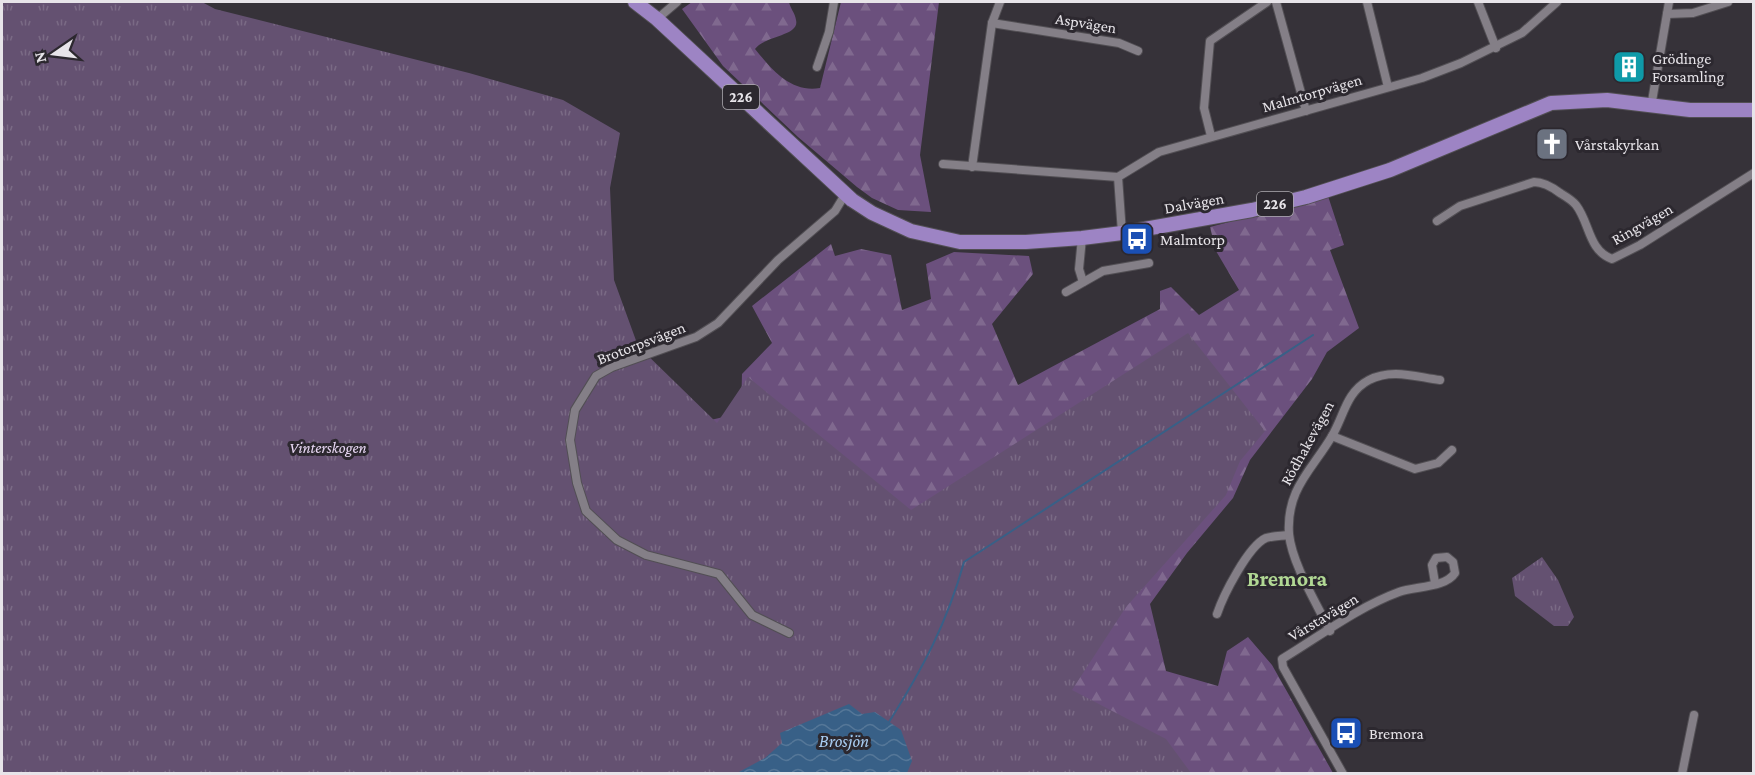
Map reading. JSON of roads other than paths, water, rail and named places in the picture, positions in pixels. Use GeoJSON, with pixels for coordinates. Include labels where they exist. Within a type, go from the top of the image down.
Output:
{"type":"FeatureCollection","features":[{"type":"Feature","properties":{"kind":"main road","name":"Dalvägen"},"geometry":{"type":"LineString","coordinates":[[635,2],[657,19],[846,194],[862,206],[897,225],[942,239],[979,243],[1082,238],[1252,210],[1397,168],[1551,103],[1607,100],[1652,107],[1754,110]]}},
{"type":"Feature","properties":{"kind":"street"},"geometry":{"type":"LineString","coordinates":[[657,19],[677,2]]}},
{"type":"Feature","properties":{"kind":"street"},"geometry":{"type":"LineString","coordinates":[[817,67],[829,32],[834,2]]}},
{"type":"Feature","properties":{"kind":"street"},"geometry":{"type":"LineString","coordinates":[[972,167],[992,23],[1000,2]]}},
{"type":"Feature","properties":{"kind":"street"},"geometry":{"type":"LineString","coordinates":[[1211,136],[1204,108],[1209,41],[1267,2]]}},
{"type":"Feature","properties":{"kind":"street"},"geometry":{"type":"LineString","coordinates":[[1276,2],[1306,111]]}},
{"type":"Feature","properties":{"kind":"street"},"geometry":{"type":"LineString","coordinates":[[1367,2],[1388,87]]}},
{"type":"Feature","properties":{"kind":"street"},"geometry":{"type":"LineString","coordinates":[[1478,2],[1496,48]]}},
{"type":"Feature","properties":{"kind":"street","name":"Malmtorpvägen"},"geometry":{"type":"LineString","coordinates":[[1118,177],[1159,152],[1422,78],[1496,48],[1522,33],[1557,2]]}},
{"type":"Feature","properties":{"kind":"street"},"geometry":{"type":"LineString","coordinates":[[1652,107],[1669,2]]}},
{"type":"Feature","properties":{"kind":"street"},"geometry":{"type":"LineString","coordinates":[[1667,14],[1693,13],[1728,2]]}},
{"type":"Feature","properties":{"kind":"street","name":"Aspvägen"},"geometry":{"type":"LineString","coordinates":[[992,23],[1119,43],[1138,51]]}},
{"type":"Feature","properties":{"kind":"street"},"geometry":{"type":"LineString","coordinates":[[943,164],[1118,177],[1122,233]]}},
{"type":"Feature","properties":{"kind":"street","name":"Ringvägen"},"geometry":{"type":"LineString","coordinates":[[1437,221],[1460,206],[1534,182],[1541,182],[1576,205],[1596,248],[1602,255],[1612,259],[1640,245],[1754,173]]}},
{"type":"Feature","properties":{"kind":"street","name":"Brotorpsvägen"},"geometry":{"type":"LineString","coordinates":[[789,633],[752,615],[719,574],[646,555],[617,540],[586,511],[577,483],[570,440],[575,410],[596,376],[612,367],[696,337],[718,323],[778,260],[835,211],[846,194]]}},
{"type":"Feature","properties":{"kind":"street"},"geometry":{"type":"LineString","coordinates":[[1082,238],[1079,269],[1083,282]]}},
{"type":"Feature","properties":{"kind":"street"},"geometry":{"type":"LineString","coordinates":[[1066,292],[1103,271],[1149,263]]}},
{"type":"Feature","properties":{"kind":"street","name":"Rödhakevägen"},"geometry":{"type":"LineString","coordinates":[[1330,631],[1302,572],[1289,535],[1297,486],[1332,436],[1350,396],[1367,381],[1384,374],[1402,373],[1440,380]]}},
{"type":"Feature","properties":{"kind":"street"},"geometry":{"type":"LineString","coordinates":[[1332,436],[1415,469],[1438,463],[1452,450]]}},
{"type":"Feature","properties":{"kind":"street"},"geometry":{"type":"LineString","coordinates":[[1217,614],[1222,599],[1254,546],[1266,538],[1289,535]]}},
{"type":"Feature","properties":{"kind":"street","name":"Vårstavägen"},"geometry":{"type":"LineString","coordinates":[[1343,774],[1283,667],[1282,659],[1382,598],[1435,583]]}},
{"type":"Feature","properties":{"kind":"street"},"geometry":{"type":"LineString","coordinates":[[1682,774],[1694,715]]}},
{"type":"Feature","properties":{"kind":"water","name":"Brosjön"},"geometry":{"type":"Polygon","coordinates":[[[849,704],[862,714],[875,712],[901,730],[912,761],[907,773],[737,773],[765,758],[782,743],[780,733],[849,704]]]}},
{"type":"Feature","properties":{"kind":"waterway"},"geometry":{"type":"LineString","coordinates":[[889,722],[933,645],[950,605],[964,562],[1313,335]]}},
{"type":"Feature","properties":{"kind":"place","name":"Grödinge Forsamling"},"geometry":{"type":"Point","coordinates":[1629,67]}},
{"type":"Feature","properties":{"kind":"place","name":"Vårstakyrkan"},"geometry":{"type":"Point","coordinates":[1552,144]}},
{"type":"Feature","properties":{"kind":"place","name":"Malmtorp"},"geometry":{"type":"Point","coordinates":[1137,239]}},
{"type":"Feature","properties":{"kind":"place","name":"Bremora"},"geometry":{"type":"Point","coordinates":[1346,733]}},
{"type":"Feature","properties":{"kind":"district","name":"Bremora"},"geometry":{"type":"Point","coordinates":[1287,578]}},
{"type":"Feature","properties":{"kind":"park label","name":"Vinterskogen"},"geometry":{"type":"Point","coordinates":[328,447]}}]}
